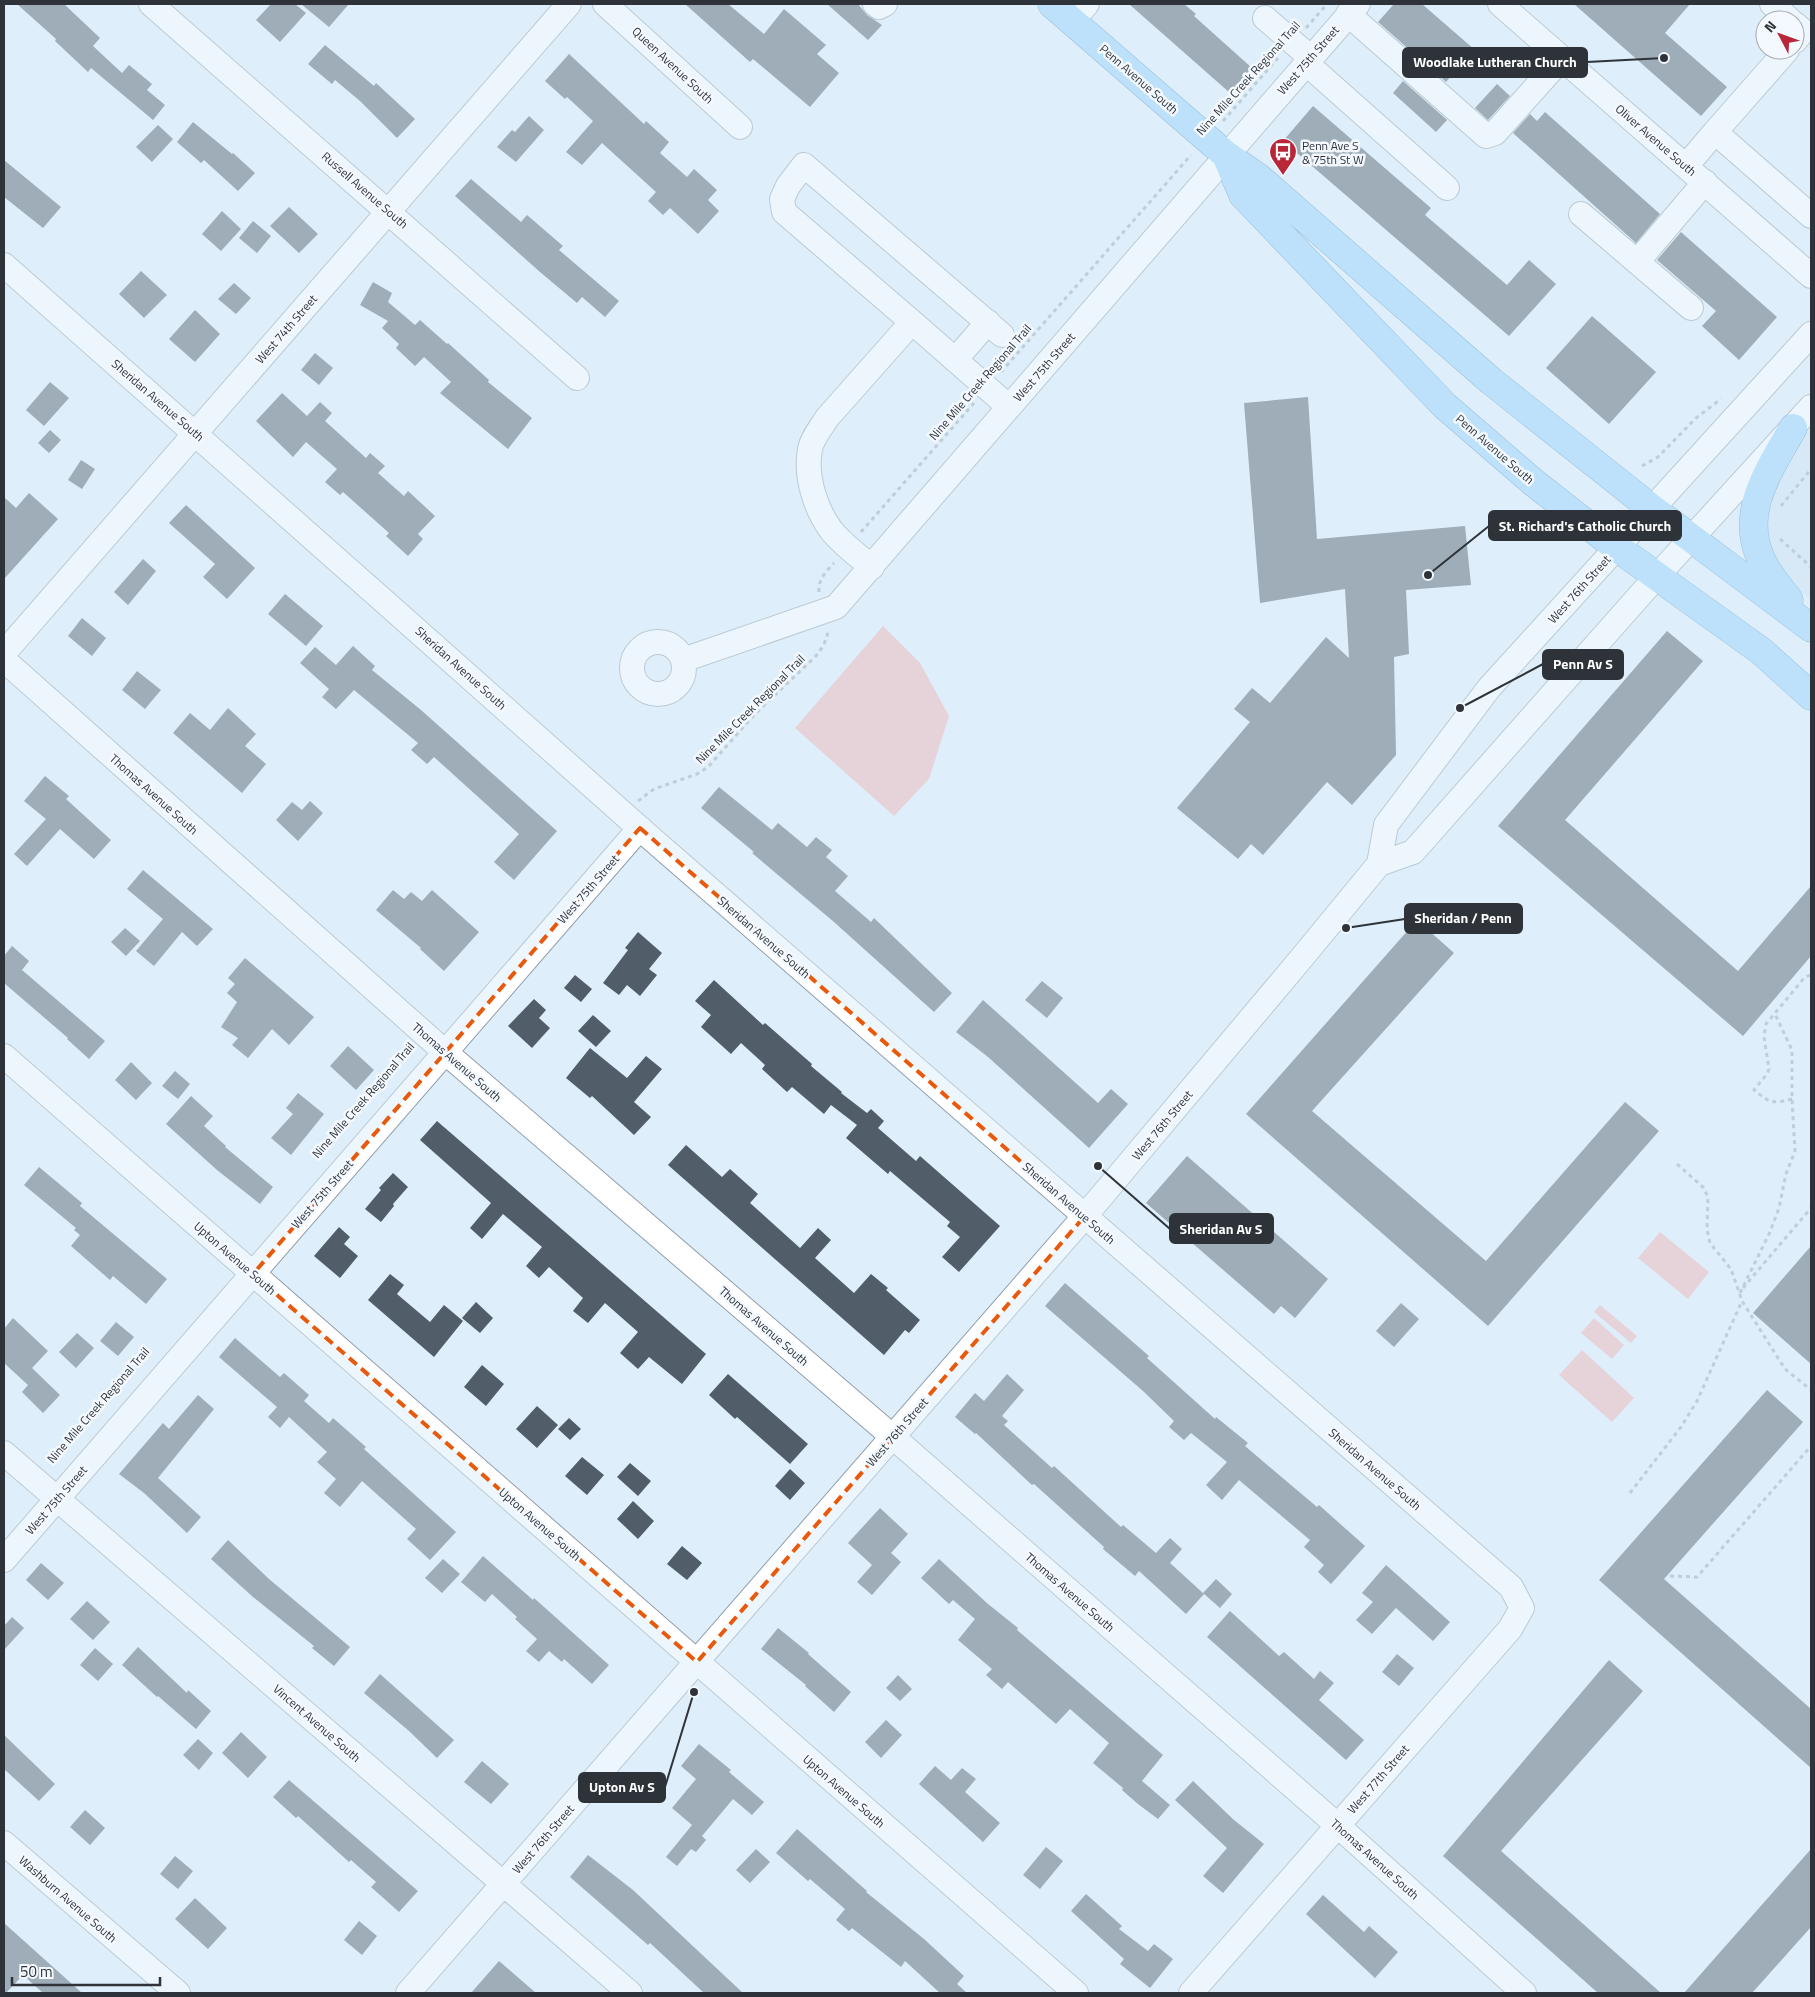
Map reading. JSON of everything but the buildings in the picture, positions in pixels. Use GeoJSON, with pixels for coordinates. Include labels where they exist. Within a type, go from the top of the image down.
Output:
{"type":"FeatureCollection","features":[{"type":"Feature","properties":{"kind":"main road","name":"Penn Avenue South"},"geometry":{"type":"LineString","coordinates":[[1071,10],[1216,146],[1260,178],[1492,381],[1691,539],[1810,627]]}},
{"type":"Feature","properties":{"kind":"main road","name":"Penn Avenue South"},"geometry":{"type":"LineString","coordinates":[[1216,146],[1243,196],[1445,406],[1533,482],[1616,547],[1760,651],[1811,696]]}},
{"type":"Feature","properties":{"kind":"main road"},"geometry":{"type":"LineString","coordinates":[[1793,428],[1761,484],[1756,500],[1754,532],[1760,558],[1770,575],[1810,627]]}},
{"type":"Feature","properties":{"kind":"street","name":"Russell Avenue South"},"geometry":{"type":"LineString","coordinates":[[151,4],[577,378]]}},
{"type":"Feature","properties":{"kind":"street","name":"West 74th Street"},"geometry":{"type":"LineString","coordinates":[[4,654],[568,4]]}},
{"type":"Feature","properties":{"kind":"street","name":"Queen Avenue South"},"geometry":{"type":"LineString","coordinates":[[606,4],[740,127]]}},
{"type":"Feature","properties":{"kind":"street"},"geometry":{"type":"LineString","coordinates":[[875,4],[879,7],[885,4]]}},
{"type":"Feature","properties":{"kind":"street","name":"Oliver Avenue South"},"geometry":{"type":"LineString","coordinates":[[1500,4],[1811,276]]}},
{"type":"Feature","properties":{"kind":"street"},"geometry":{"type":"LineString","coordinates":[[1350,8],[1423,82],[1486,136],[1495,133],[1562,58]]}},
{"type":"Feature","properties":{"kind":"street","name":"West 75th Street"},"geometry":{"type":"LineString","coordinates":[[682,660],[836,607],[1009,407],[1216,146],[1308,60],[1350,8]]}},
{"type":"Feature","properties":{"kind":"street"},"geometry":{"type":"LineString","coordinates":[[1265,18],[1293,42],[1308,60],[1447,188]]}},
{"type":"Feature","properties":{"kind":"street"},"geometry":{"type":"LineString","coordinates":[[1686,166],[1778,60]]}},
{"type":"Feature","properties":{"kind":"street"},"geometry":{"type":"LineString","coordinates":[[1715,132],[1811,216]]}},
{"type":"Feature","properties":{"kind":"street"},"geometry":{"type":"LineString","coordinates":[[955,360],[995,328],[804,165],[788,186],[782,199],[784,212],[1009,407]]}},
{"type":"Feature","properties":{"kind":"street"},"geometry":{"type":"LineString","coordinates":[[1637,262],[1705,182]]}},
{"type":"Feature","properties":{"kind":"street"},"geometry":{"type":"LineString","coordinates":[[1581,214],[1691,308]]}},
{"type":"Feature","properties":{"kind":"street","name":"Sheridan Avenue South"},"geometry":{"type":"LineString","coordinates":[[4,266],[196,433],[633,821],[1084,1217],[1511,1587],[1522,1608]]}},
{"type":"Feature","properties":{"kind":"street"},"geometry":{"type":"LineString","coordinates":[[872,567],[848,547],[827,524],[811,489],[809,471],[810,448],[827,418],[912,322]]}},
{"type":"Feature","properties":{"kind":"street","name":"West 76th Street"},"geometry":{"type":"LineString","coordinates":[[408,1993],[1084,1217],[1378,864],[1386,825],[1490,688],[1651,508],[1811,334]]}},
{"type":"Feature","properties":{"kind":"street"},"geometry":{"type":"LineString","coordinates":[[1378,864],[1413,852],[1657,576],[1811,408]]}},
{"type":"Feature","properties":{"kind":"street","name":"Thomas Avenue South"},"geometry":{"type":"LineString","coordinates":[[4,660],[445,1052],[893,1437],[1338,1825],[1524,1993]]}},
{"type":"Feature","properties":{"kind":"street","name":"West 75th Street"},"geometry":{"type":"LineString","coordinates":[[4,1560],[445,1052],[633,821]]}},
{"type":"Feature","properties":{"kind":"street","name":"Upton Avenue South"},"geometry":{"type":"LineString","coordinates":[[4,1056],[1076,1993]]}},
{"type":"Feature","properties":{"kind":"street","name":"Vincent Avenue South"},"geometry":{"type":"LineString","coordinates":[[4,1453],[56,1500],[630,1993]]}},
{"type":"Feature","properties":{"kind":"street","name":"West 77th Street"},"geometry":{"type":"LineString","coordinates":[[1190,1993],[1510,1629],[1522,1608]]}},
{"type":"Feature","properties":{"kind":"street","name":"Washburn Avenue South"},"geometry":{"type":"LineString","coordinates":[[4,1843],[178,1993]]}},
{"type":"Feature","properties":{"kind":"path","name":"Nine Mile Creek Regional Trail"},"geometry":{"type":"LineString","coordinates":[[633,821],[640,798],[654,790],[697,774],[708,767],[756,714],[821,649],[827,639],[828,628],[819,598],[818,585],[822,576],[1169,178],[1216,146],[1293,42],[1327,4]]}},
{"type":"Feature","properties":{"kind":"path"},"geometry":{"type":"LineString","coordinates":[[1776,513],[1811,468]]}},
{"type":"Feature","properties":{"kind":"path"},"geometry":{"type":"LineString","coordinates":[[1774,533],[1811,567]]}},
{"type":"Feature","properties":{"kind":"path"},"geometry":{"type":"LineString","coordinates":[[1792,1099],[1776,1103],[1769,1102],[1754,1090],[1769,1069],[1764,1037],[1766,1024],[1774,1012],[1805,977],[1811,975]]}},
{"type":"Feature","properties":{"kind":"path"},"geometry":{"type":"LineString","coordinates":[[1740,1293],[1770,1232],[1779,1208],[1786,1174],[1795,1151],[1792,1050],[1774,1012]]}},
{"type":"Feature","properties":{"kind":"path"},"geometry":{"type":"LineString","coordinates":[[1677,1164],[1704,1188],[1708,1198],[1707,1229],[1710,1243],[1731,1269],[1742,1300],[1785,1369],[1811,1390]]}},
{"type":"Feature","properties":{"kind":"path"},"geometry":{"type":"LineString","coordinates":[[1740,1293],[1811,1208]]}},
{"type":"Feature","properties":{"kind":"path"},"geometry":{"type":"LineString","coordinates":[[1630,1493],[1681,1427],[1697,1402],[1742,1300]]}},
{"type":"Feature","properties":{"kind":"path"},"geometry":{"type":"LineString","coordinates":[[1670,1576],[1697,1577],[1811,1446]]}},
{"type":"Feature","properties":{"kind":"highlighted area"},"geometry":{"type":"Polygon","coordinates":[[[640,828],[1084,1217],[697,1662],[253,1274],[640,828]]]}},
{"type":"Feature","properties":{"kind":"shaded area"},"geometry":{"type":"Polygon","coordinates":[[[1811,428],[1811,600],[1785,578],[1764,537],[1763,510],[1801,439],[1811,428]]]}},
{"type":"Feature","properties":{"kind":"shaded area"},"geometry":{"type":"Polygon","coordinates":[[[883,626],[920,663],[949,716],[929,779],[894,816],[795,728],[883,626]]]}},
{"type":"Feature","properties":{"kind":"shaded area"},"geometry":{"type":"Polygon","coordinates":[[[1660,1232],[1709,1272],[1688,1299],[1638,1258],[1660,1232]]]}},
{"type":"Feature","properties":{"kind":"shaded area"},"geometry":{"type":"Polygon","coordinates":[[[1600,1305],[1637,1336],[1631,1343],[1594,1312],[1600,1305]]]}},
{"type":"Feature","properties":{"kind":"shaded area"},"geometry":{"type":"Polygon","coordinates":[[[1594,1318],[1624,1345],[1612,1359],[1581,1333],[1594,1318]]]}},
{"type":"Feature","properties":{"kind":"shaded area"},"geometry":{"type":"Polygon","coordinates":[[[1582,1350],[1634,1398],[1612,1422],[1559,1375],[1582,1350]]]}},
{"type":"Feature","properties":{"kind":"place","name":"Woodlake Lutheran Church"},"geometry":{"type":"Point","coordinates":[1664,58]}},
{"type":"Feature","properties":{"kind":"place","name":"Penn Ave S & 75th St W"},"geometry":{"type":"Point","coordinates":[1283,176]}},
{"type":"Feature","properties":{"kind":"place","name":"St. Richard's Catholic Church"},"geometry":{"type":"Point","coordinates":[1428,575]}},
{"type":"Feature","properties":{"kind":"place","name":"Penn Av S"},"geometry":{"type":"Point","coordinates":[1460,708]}},
{"type":"Feature","properties":{"kind":"place","name":"Sheridan / Penn"},"geometry":{"type":"Point","coordinates":[1346,928]}},
{"type":"Feature","properties":{"kind":"place","name":"Sheridan Av S"},"geometry":{"type":"Point","coordinates":[1098,1166]}},
{"type":"Feature","properties":{"kind":"place","name":"Upton Av S"},"geometry":{"type":"Point","coordinates":[694,1692]}}]}
